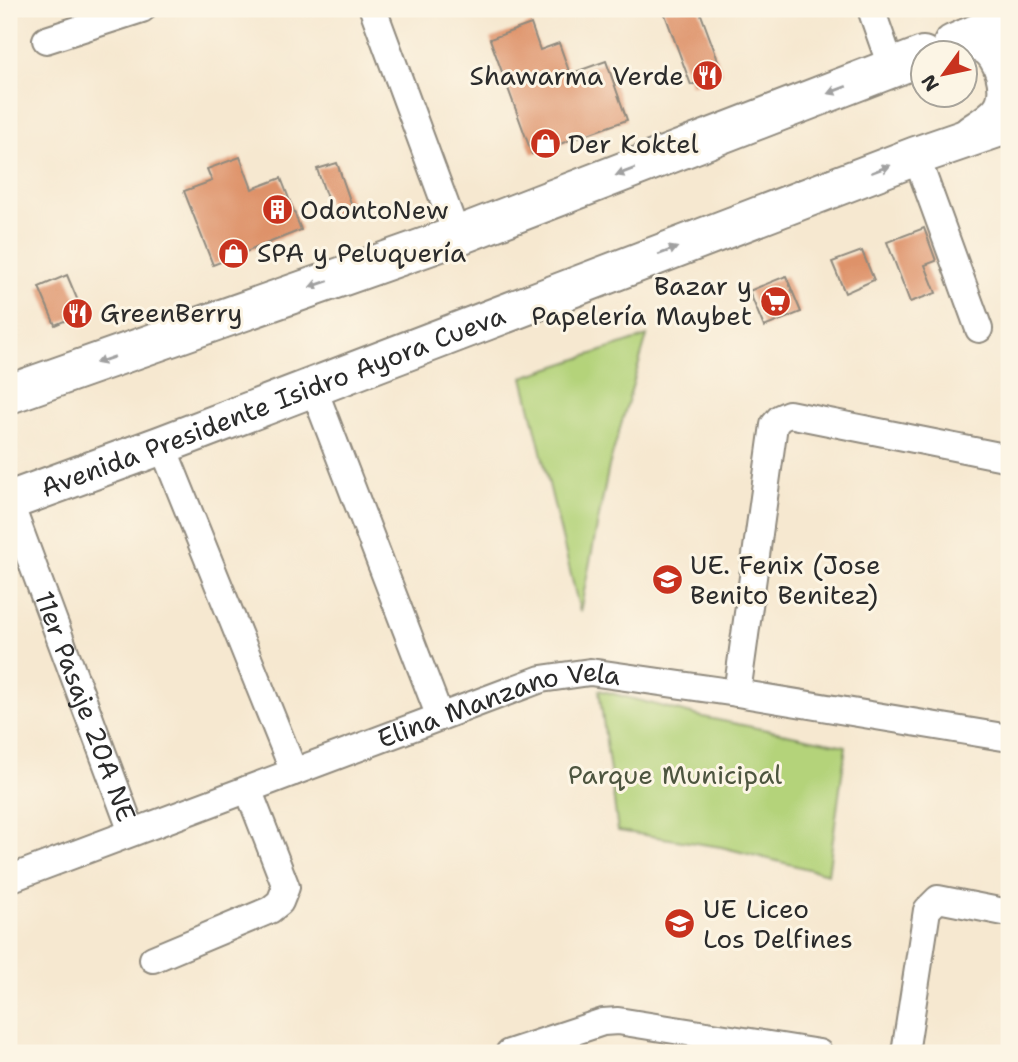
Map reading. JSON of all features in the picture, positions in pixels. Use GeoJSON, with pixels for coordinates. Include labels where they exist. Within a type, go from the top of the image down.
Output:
{"type":"FeatureCollection","features":[{"type":"Feature","properties":{"kind":"main road"},"geometry":{"type":"LineString","coordinates":[[967,38],[1009,20]]}},
{"type":"Feature","properties":{"kind":"main road"},"geometry":{"type":"LineString","coordinates":[[966,138],[995,118],[1004,106],[1008,94],[1000,59],[988,46],[979,46]]}},
{"type":"Feature","properties":{"kind":"main road"},"geometry":{"type":"LineString","coordinates":[[11,385],[457,236],[908,63]]}},
{"type":"Feature","properties":{"kind":"main road","name":"Avenida Presidente Isidro Ayora Cueva"},"geometry":{"type":"LineString","coordinates":[[9,501],[916,156],[1009,124]]}},
{"type":"Feature","properties":{"kind":"street"},"geometry":{"type":"LineString","coordinates":[[46,40],[142,9]]}},
{"type":"Feature","properties":{"kind":"street"},"geometry":{"type":"LineString","coordinates":[[373,9],[457,236]]}},
{"type":"Feature","properties":{"kind":"street"},"geometry":{"type":"LineString","coordinates":[[871,9],[908,63]]}},
{"type":"Feature","properties":{"kind":"street"},"geometry":{"type":"LineString","coordinates":[[916,156],[979,329]]}},
{"type":"Feature","properties":{"kind":"street"},"geometry":{"type":"LineString","coordinates":[[313,387],[440,716]]}},
{"type":"Feature","properties":{"kind":"street"},"geometry":{"type":"LineString","coordinates":[[737,693],[774,425],[780,418],[789,414],[1009,458]]}},
{"type":"Feature","properties":{"kind":"street"},"geometry":{"type":"LineString","coordinates":[[162,444],[294,772]]}},
{"type":"Feature","properties":{"kind":"street","name":"11er Pasaje 20A NE"},"geometry":{"type":"LineString","coordinates":[[9,501],[132,832]]}},
{"type":"Feature","properties":{"kind":"street","name":"Elina Manzano Vela"},"geometry":{"type":"LineString","coordinates":[[9,878],[541,679],[590,672],[737,693],[1009,738]]}},
{"type":"Feature","properties":{"kind":"street"},"geometry":{"type":"LineString","coordinates":[[153,959],[270,910],[280,902],[286,887],[248,789]]}},
{"type":"Feature","properties":{"kind":"street"},"geometry":{"type":"LineString","coordinates":[[905,1053],[927,909],[937,899],[1009,913]]}},
{"type":"Feature","properties":{"kind":"street"},"geometry":{"type":"LineString","coordinates":[[509,1053],[603,1022],[618,1021],[810,1053]]}},
{"type":"Feature","properties":{"kind":"green space"},"geometry":{"type":"Polygon","coordinates":[[[647,336],[609,466],[580,612],[523,377],[647,336]]]}},
{"type":"Feature","properties":{"kind":"green space","name":"Parque Municipal"},"geometry":{"type":"Polygon","coordinates":[[[599,690],[703,717],[846,746],[828,874],[721,847],[618,831],[599,690]]]}},
{"type":"Feature","properties":{"kind":"building"},"geometry":{"type":"Polygon","coordinates":[[[663,9],[699,9],[723,74],[691,85],[663,9]]]}},
{"type":"Feature","properties":{"kind":"building"},"geometry":{"type":"Polygon","coordinates":[[[531,24],[540,50],[559,43],[570,74],[606,61],[627,120],[532,154],[490,39],[531,24]]]}},
{"type":"Feature","properties":{"kind":"building"},"geometry":{"type":"Polygon","coordinates":[[[240,157],[252,189],[281,178],[301,230],[213,265],[184,191],[212,181],[207,169],[240,157]]]}},
{"type":"Feature","properties":{"kind":"building"},"geometry":{"type":"Polygon","coordinates":[[[337,163],[354,212],[334,219],[317,169],[337,163]]]}},
{"type":"Feature","properties":{"kind":"building"},"geometry":{"type":"Polygon","coordinates":[[[924,228],[936,261],[925,265],[936,293],[910,302],[887,242],[924,228]]]}},
{"type":"Feature","properties":{"kind":"building"},"geometry":{"type":"Polygon","coordinates":[[[862,251],[874,280],[845,293],[832,262],[862,251]]]}},
{"type":"Feature","properties":{"kind":"building"},"geometry":{"type":"Polygon","coordinates":[[[67,275],[83,313],[55,325],[39,287],[67,275]]]}},
{"type":"Feature","properties":{"kind":"building","name":"Bazar y Papelería Maybet"},"geometry":{"type":"Polygon","coordinates":[[[786,276],[801,312],[764,327],[749,291],[786,276]]]}},
{"type":"Feature","properties":{"kind":"place","name":"Shawarma Verde"},"geometry":{"type":"Point","coordinates":[707,76]}},
{"type":"Feature","properties":{"kind":"place","name":"Der Koktel"},"geometry":{"type":"Point","coordinates":[545,144]}},
{"type":"Feature","properties":{"kind":"place","name":"OdontoNew"},"geometry":{"type":"Point","coordinates":[277,210]}},
{"type":"Feature","properties":{"kind":"place","name":"SPA y Peluquería"},"geometry":{"type":"Point","coordinates":[234,253]}},
{"type":"Feature","properties":{"kind":"place","name":"Bazar y Papelería Maybet"},"geometry":{"type":"Point","coordinates":[775,301]}},
{"type":"Feature","properties":{"kind":"place","name":"GreenBerry"},"geometry":{"type":"Point","coordinates":[77,313]}},
{"type":"Feature","properties":{"kind":"place","name":"UE. Fenix (Jose Benito Benitez)"},"geometry":{"type":"Point","coordinates":[667,580]}},
{"type":"Feature","properties":{"kind":"place","name":"UE Liceo Los Delfines"},"geometry":{"type":"Point","coordinates":[680,924]}}]}
